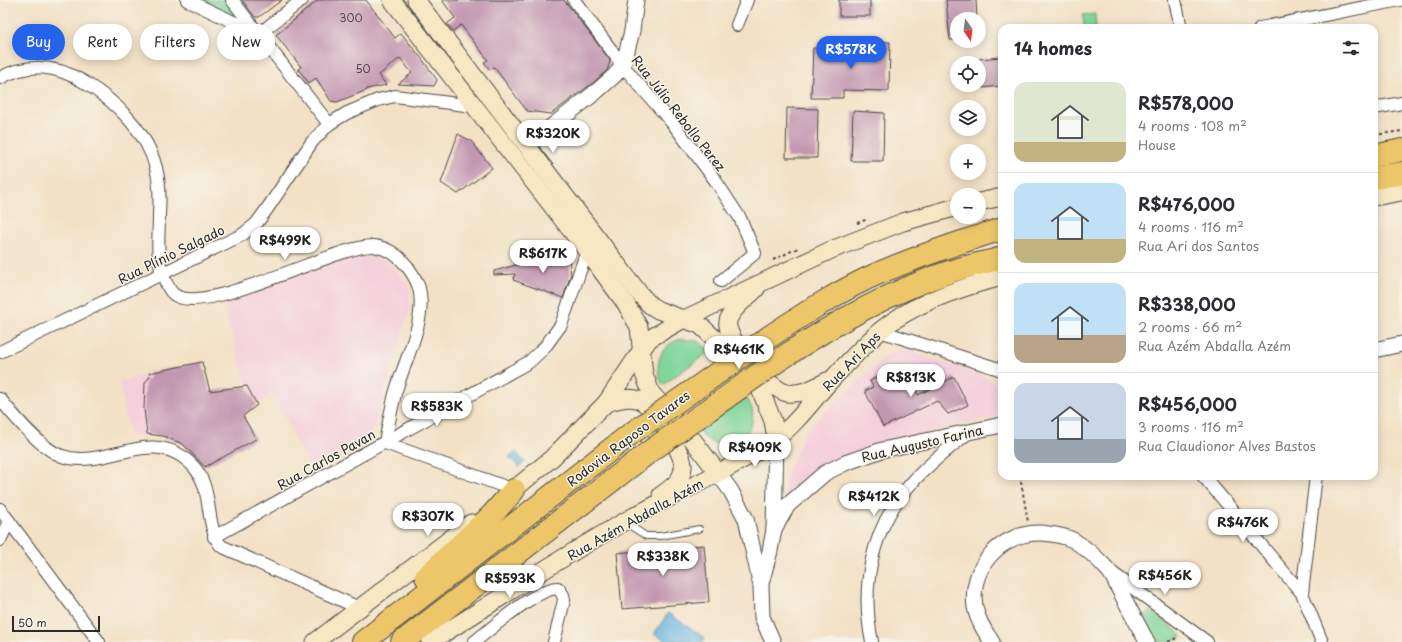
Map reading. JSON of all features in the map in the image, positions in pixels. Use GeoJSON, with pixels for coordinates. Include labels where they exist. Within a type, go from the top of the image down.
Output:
{"type":"FeatureCollection","features":[{"type":"Feature","properties":{"kind":"highway"},"geometry":{"type":"LineString","coordinates":[[1378,155],[1402,150]]}},
{"type":"Feature","properties":{"kind":"highway"},"geometry":{"type":"LineString","coordinates":[[1378,177],[1402,172]]}},
{"type":"Feature","properties":{"kind":"highway","name":"Rodovia Raposo Tavares"},"geometry":{"type":"LineString","coordinates":[[367,639],[632,433],[769,337],[821,304],[878,274],[946,247],[998,231]]}},
{"type":"Feature","properties":{"kind":"highway","name":"Rodovia Raposo Tavares"},"geometry":{"type":"LineString","coordinates":[[402,642],[649,452],[779,360],[825,330],[898,293],[949,272],[998,259]]}},
{"type":"Feature","properties":{"kind":"highway"},"geometry":{"type":"LineString","coordinates":[[367,639],[425,578],[492,515],[514,490]]}},
{"type":"Feature","properties":{"kind":"main road"},"geometry":{"type":"LineString","coordinates":[[392,0],[587,251],[631,312],[638,327],[644,374],[651,393],[693,440],[718,473]]}},
{"type":"Feature","properties":{"kind":"main road"},"geometry":{"type":"LineString","coordinates":[[416,0],[528,145],[639,293],[658,310],[700,326],[760,389],[773,421],[776,438]]}},
{"type":"Feature","properties":{"kind":"main road"},"geometry":{"type":"LineString","coordinates":[[1378,146],[1402,144]]}},
{"type":"Feature","properties":{"kind":"main road"},"geometry":{"type":"LineString","coordinates":[[1378,196],[1402,192]]}},
{"type":"Feature","properties":{"kind":"main road"},"geometry":{"type":"LineString","coordinates":[[986,200],[998,198]]}},
{"type":"Feature","properties":{"kind":"main road"},"geometry":{"type":"LineString","coordinates":[[315,642],[514,490],[552,458],[606,403],[641,348],[649,339],[682,320],[867,235],[903,222],[950,209]]}},
{"type":"Feature","properties":{"kind":"main road","name":"Rua Ari Aps"},"geometry":{"type":"LineString","coordinates":[[718,473],[776,438],[802,416],[833,378],[880,331],[920,307],[955,291],[998,278]]}},
{"type":"Feature","properties":{"kind":"main road"},"geometry":{"type":"LineString","coordinates":[[762,282],[730,316],[728,330],[732,340],[769,383],[778,390],[798,394],[833,378]]}},
{"type":"Feature","properties":{"kind":"main road"},"geometry":{"type":"LineString","coordinates":[[606,403],[624,399],[641,401],[651,410],[676,446],[684,462],[681,477],[675,485],[627,520]]}},
{"type":"Feature","properties":{"kind":"main road","name":"Rua Azém Abdalla Azém"},"geometry":{"type":"LineString","coordinates":[[430,642],[627,520],[718,473]]}},
{"type":"Feature","properties":{"kind":"street"},"geometry":{"type":"LineString","coordinates":[[187,0],[238,24]]}},
{"type":"Feature","properties":{"kind":"street"},"geometry":{"type":"LineString","coordinates":[[232,0],[251,24]]}},
{"type":"Feature","properties":{"kind":"street"},"geometry":{"type":"LineString","coordinates":[[272,24],[302,0]]}},
{"type":"Feature","properties":{"kind":"street","name":"Rua Júlio Rebollo Perez"},"geometry":{"type":"LineString","coordinates":[[574,0],[624,66],[674,125],[715,180],[740,218],[755,253],[721,281]]}},
{"type":"Feature","properties":{"kind":"street"},"geometry":{"type":"LineString","coordinates":[[528,145],[603,86],[624,66],[632,31],[636,0]]}},
{"type":"Feature","properties":{"kind":"street"},"geometry":{"type":"LineString","coordinates":[[737,25],[747,0]]}},
{"type":"Feature","properties":{"kind":"street"},"geometry":{"type":"LineString","coordinates":[[1175,0],[1180,24]]}},
{"type":"Feature","properties":{"kind":"street"},"geometry":{"type":"LineString","coordinates":[[1280,24],[1400,0]]}},
{"type":"Feature","properties":{"kind":"street"},"geometry":{"type":"LineString","coordinates":[[275,55],[329,124]]}},
{"type":"Feature","properties":{"kind":"street"},"geometry":{"type":"LineString","coordinates":[[0,78],[15,71],[30,67],[55,68],[74,76],[93,87],[125,115],[151,152],[156,169],[159,216],[157,255],[170,291],[176,296],[184,299],[213,296],[241,289],[354,248],[374,246],[389,250],[404,262],[414,276],[420,293],[420,312],[396,393],[385,443],[514,490]]}},
{"type":"Feature","properties":{"kind":"street","name":"Rua Plínio Salgado"},"geometry":{"type":"LineString","coordinates":[[0,352],[242,235],[256,224],[312,142],[329,124],[359,107],[395,96],[473,106]]}},
{"type":"Feature","properties":{"kind":"street"},"geometry":{"type":"LineString","coordinates":[[1378,107],[1402,103]]}},
{"type":"Feature","properties":{"kind":"street","name":"Rua Carlos Pavan"},"geometry":{"type":"LineString","coordinates":[[214,537],[529,362],[544,348],[561,325],[587,251]]}},
{"type":"Feature","properties":{"kind":"street"},"geometry":{"type":"LineString","coordinates":[[880,331],[998,369]]}},
{"type":"Feature","properties":{"kind":"street"},"geometry":{"type":"LineString","coordinates":[[1378,349],[1402,344]]}},
{"type":"Feature","properties":{"kind":"street"},"geometry":{"type":"LineString","coordinates":[[0,399],[20,422],[40,441],[50,450],[62,456],[78,459],[95,458],[152,446],[168,450],[182,457],[194,467],[203,482],[214,537],[221,546],[231,552],[359,608]]}},
{"type":"Feature","properties":{"kind":"street","name":"Rua Augusto Farina"},"geometry":{"type":"LineString","coordinates":[[774,529],[788,505],[825,473],[845,462],[882,450],[998,426]]}},
{"type":"Feature","properties":{"kind":"street"},"geometry":{"type":"LineString","coordinates":[[872,642],[868,623],[868,589],[871,562],[878,537],[890,513],[904,491],[940,455],[970,431]]}},
{"type":"Feature","properties":{"kind":"street","name":"Rua Augusto Farina"},"geometry":{"type":"LineString","coordinates":[[761,586],[774,529],[776,438]]}},
{"type":"Feature","properties":{"kind":"street","name":"Rua Augusto Farina"},"geometry":{"type":"LineString","coordinates":[[718,473],[746,519],[761,586],[762,617],[773,642]]}},
{"type":"Feature","properties":{"kind":"street"},"geometry":{"type":"LineString","coordinates":[[1206,480],[1231,508],[1265,552],[1302,593],[1322,642]]}},
{"type":"Feature","properties":{"kind":"street"},"geometry":{"type":"LineString","coordinates":[[1302,593],[1315,480]]}},
{"type":"Feature","properties":{"kind":"street"},"geometry":{"type":"LineString","coordinates":[[0,509],[99,642]]}},
{"type":"Feature","properties":{"kind":"street"},"geometry":{"type":"LineString","coordinates":[[0,540],[9,521]]}},
{"type":"Feature","properties":{"kind":"street"},"geometry":{"type":"LineString","coordinates":[[992,642],[980,621],[975,607],[975,588],[978,574],[988,556],[998,547],[1018,536],[1030,533],[1057,535],[1072,540],[1109,570],[1207,642]]}},
{"type":"Feature","properties":{"kind":"street"},"geometry":{"type":"LineString","coordinates":[[1109,570],[1147,642]]}},
{"type":"Feature","properties":{"kind":"street"},"geometry":{"type":"LineString","coordinates":[[474,642],[523,604],[545,590],[558,588],[563,595],[564,600],[554,642]]}},
{"type":"Feature","properties":{"kind":"lane"},"geometry":{"type":"LineString","coordinates":[[627,520],[646,536],[660,536],[699,529]]}},
{"type":"Feature","properties":{"kind":"path"},"geometry":{"type":"LineString","coordinates":[[1378,135],[1402,131]]}},
{"type":"Feature","properties":{"kind":"path"},"geometry":{"type":"LineString","coordinates":[[1021,480],[1030,533]]}},
{"type":"Feature","properties":{"kind":"shaded area"},"geometry":{"type":"Polygon","coordinates":[[[355,256],[385,259],[410,286],[410,308],[373,430],[362,442],[311,469],[272,393],[257,405],[248,389],[222,300],[355,256]]]}},
{"type":"Feature","properties":{"kind":"shaded area"},"geometry":{"type":"Polygon","coordinates":[[[903,349],[974,372],[998,385],[998,416],[938,430],[882,446],[782,505],[788,470],[806,431],[885,356],[903,349]]]}},
{"type":"Feature","properties":{"kind":"shaded area"},"geometry":{"type":"Polygon","coordinates":[[[150,375],[145,383],[147,434],[130,437],[119,381],[150,375]]]}},
{"type":"Feature","properties":{"kind":"green space"},"geometry":{"type":"Polygon","coordinates":[[[193,0],[228,0],[246,24],[240,24],[193,0]]]}},
{"type":"Feature","properties":{"kind":"green space"},"geometry":{"type":"Polygon","coordinates":[[[1095,14],[1096,24],[1084,24],[1083,15],[1095,14]]]}},
{"type":"Feature","properties":{"kind":"green space"},"geometry":{"type":"Polygon","coordinates":[[[682,339],[698,341],[710,351],[663,385],[658,371],[660,357],[668,345],[674,341],[682,339]]]}},
{"type":"Feature","properties":{"kind":"green space"},"geometry":{"type":"Polygon","coordinates":[[[746,398],[752,409],[752,420],[748,430],[741,438],[731,443],[720,444],[709,441],[699,431],[746,398]]]}},
{"type":"Feature","properties":{"kind":"green space"},"geometry":{"type":"Polygon","coordinates":[[[1152,610],[1182,636],[1168,642],[1158,642],[1143,617],[1152,610]]]}},
{"type":"Feature","properties":{"kind":"water"},"geometry":{"type":"Polygon","coordinates":[[[515,451],[525,462],[519,467],[509,457],[515,451]]]}},
{"type":"Feature","properties":{"kind":"water"},"geometry":{"type":"Polygon","coordinates":[[[668,613],[705,638],[703,642],[667,642],[654,634],[668,613]]]}},
{"type":"Feature","properties":{"kind":"building"},"geometry":{"type":"Polygon","coordinates":[[[242,0],[282,0],[259,17],[255,17],[242,0]]]}},
{"type":"Feature","properties":{"kind":"building"},"geometry":{"type":"Polygon","coordinates":[[[318,0],[366,0],[395,38],[401,33],[422,59],[437,80],[434,86],[398,84],[412,73],[400,58],[379,75],[386,85],[367,89],[337,102],[331,101],[316,78],[309,83],[298,69],[301,67],[276,35],[318,0]]]}},
{"type":"Feature","properties":{"kind":"building"},"geometry":{"type":"Polygon","coordinates":[[[442,0],[564,0],[610,60],[607,70],[595,81],[551,114],[527,111],[494,67],[490,70],[484,62],[488,60],[461,25],[453,31],[447,24],[455,18],[442,0]]]}},
{"type":"Feature","properties":{"kind":"building"},"geometry":{"type":"Polygon","coordinates":[[[839,0],[870,0],[870,16],[839,16],[839,0]]]}},
{"type":"Feature","properties":{"kind":"building"},"geometry":{"type":"Polygon","coordinates":[[[946,0],[976,0],[977,12],[950,12],[950,40],[946,0]]]}},
{"type":"Feature","properties":{"kind":"building"},"geometry":{"type":"Polygon","coordinates":[[[859,41],[890,42],[889,91],[843,90],[843,98],[811,98],[813,48],[859,50],[859,41]]]}},
{"type":"Feature","properties":{"kind":"building"},"geometry":{"type":"Polygon","coordinates":[[[998,57],[998,86],[986,87],[986,58],[998,57]]]}},
{"type":"Feature","properties":{"kind":"building"},"geometry":{"type":"Polygon","coordinates":[[[787,108],[818,109],[817,158],[786,158],[787,108]]]}},
{"type":"Feature","properties":{"kind":"building"},"geometry":{"type":"Polygon","coordinates":[[[853,111],[884,113],[883,161],[851,161],[853,111]]]}},
{"type":"Feature","properties":{"kind":"building"},"geometry":{"type":"Polygon","coordinates":[[[458,134],[471,141],[492,168],[458,194],[441,183],[458,134]]]}},
{"type":"Feature","properties":{"kind":"building"},"geometry":{"type":"Polygon","coordinates":[[[568,251],[571,274],[563,298],[513,280],[515,274],[494,275],[494,271],[568,251]]]}},
{"type":"Feature","properties":{"kind":"building"},"geometry":{"type":"Polygon","coordinates":[[[202,362],[210,391],[247,386],[257,405],[243,416],[256,439],[205,467],[183,444],[163,436],[147,434],[144,409],[145,383],[150,376],[149,373],[202,362]]]}},
{"type":"Feature","properties":{"kind":"building"},"geometry":{"type":"Polygon","coordinates":[[[907,372],[918,395],[954,377],[968,405],[948,414],[937,401],[883,427],[865,391],[873,387],[870,381],[879,376],[883,384],[907,372]]]}},
{"type":"Feature","properties":{"kind":"building"},"geometry":{"type":"Polygon","coordinates":[[[704,545],[709,602],[622,609],[617,553],[704,545]]]}}]}
